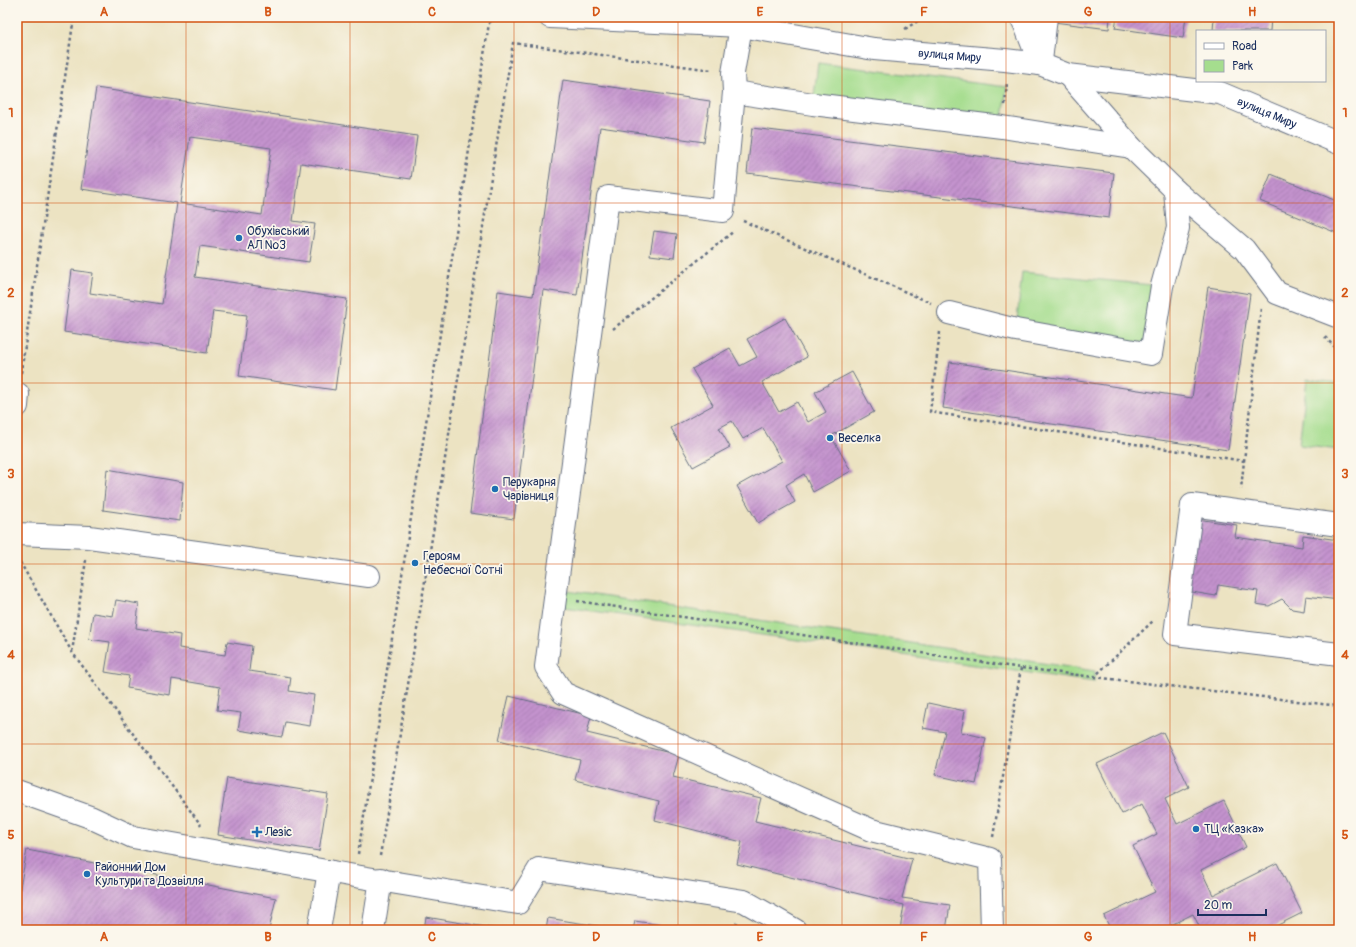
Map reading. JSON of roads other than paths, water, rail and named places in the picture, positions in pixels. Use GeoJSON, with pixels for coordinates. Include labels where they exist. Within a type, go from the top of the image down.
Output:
{"type":"FeatureCollection","features":[{"type":"Feature","properties":{"kind":"street","name":"вулиця Миру"},"geometry":{"type":"LineString","coordinates":[[550,17],[741,26],[874,49],[1040,64],[1068,74],[1220,93],[1339,143]]}},
{"type":"Feature","properties":{"kind":"street"},"geometry":{"type":"LineString","coordinates":[[1021,17],[1040,64]]}},
{"type":"Feature","properties":{"kind":"street"},"geometry":{"type":"LineString","coordinates":[[1040,64],[1046,17]]}},
{"type":"Feature","properties":{"kind":"street"},"geometry":{"type":"LineString","coordinates":[[741,26],[734,83],[723,211],[608,197],[546,667],[563,693],[871,830],[990,859],[992,930]]}},
{"type":"Feature","properties":{"kind":"street"},"geometry":{"type":"LineString","coordinates":[[1068,74],[1131,147],[1175,190],[1244,248],[1277,293],[1339,317]]}},
{"type":"Feature","properties":{"kind":"street"},"geometry":{"type":"LineString","coordinates":[[734,83],[813,104],[1002,127],[1131,147]]}},
{"type":"Feature","properties":{"kind":"street"},"geometry":{"type":"LineString","coordinates":[[949,313],[1016,330],[1151,354],[1162,286],[1178,228],[1175,190]]}},
{"type":"Feature","properties":{"kind":"street"},"geometry":{"type":"LineString","coordinates":[[1339,525],[1192,505],[1175,634],[1339,654]]}},
{"type":"Feature","properties":{"kind":"street"},"geometry":{"type":"LineString","coordinates":[[17,534],[89,537],[369,576]]}},
{"type":"Feature","properties":{"kind":"street"},"geometry":{"type":"LineString","coordinates":[[17,791],[90,817],[133,837],[518,903],[538,868],[744,901],[795,930]]}},
{"type":"Feature","properties":{"kind":"street"},"geometry":{"type":"LineString","coordinates":[[319,930],[329,871]]}},
{"type":"Feature","properties":{"kind":"street"},"geometry":{"type":"LineString","coordinates":[[372,930],[379,879]]}},
{"type":"Feature","properties":{"kind":"place","name":"Обухівський АЛ №3"},"geometry":{"type":"Point","coordinates":[239,238]}},
{"type":"Feature","properties":{"kind":"place","name":"Веселка"},"geometry":{"type":"Point","coordinates":[830,438]}},
{"type":"Feature","properties":{"kind":"place","name":"Перукарня Чарівниця"},"geometry":{"type":"Point","coordinates":[495,489]}},
{"type":"Feature","properties":{"kind":"place","name":"Героям Небесної Сотні"},"geometry":{"type":"Point","coordinates":[415,563]}},
{"type":"Feature","properties":{"kind":"place","name":"ТЦ «Казка»"},"geometry":{"type":"Point","coordinates":[1196,829]}},
{"type":"Feature","properties":{"kind":"place","name":"Лезіс"},"geometry":{"type":"Point","coordinates":[257,832]}},
{"type":"Feature","properties":{"kind":"place","name":"Районний Дом Культури та Дозвілля"},"geometry":{"type":"Point","coordinates":[87,874]}}]}
